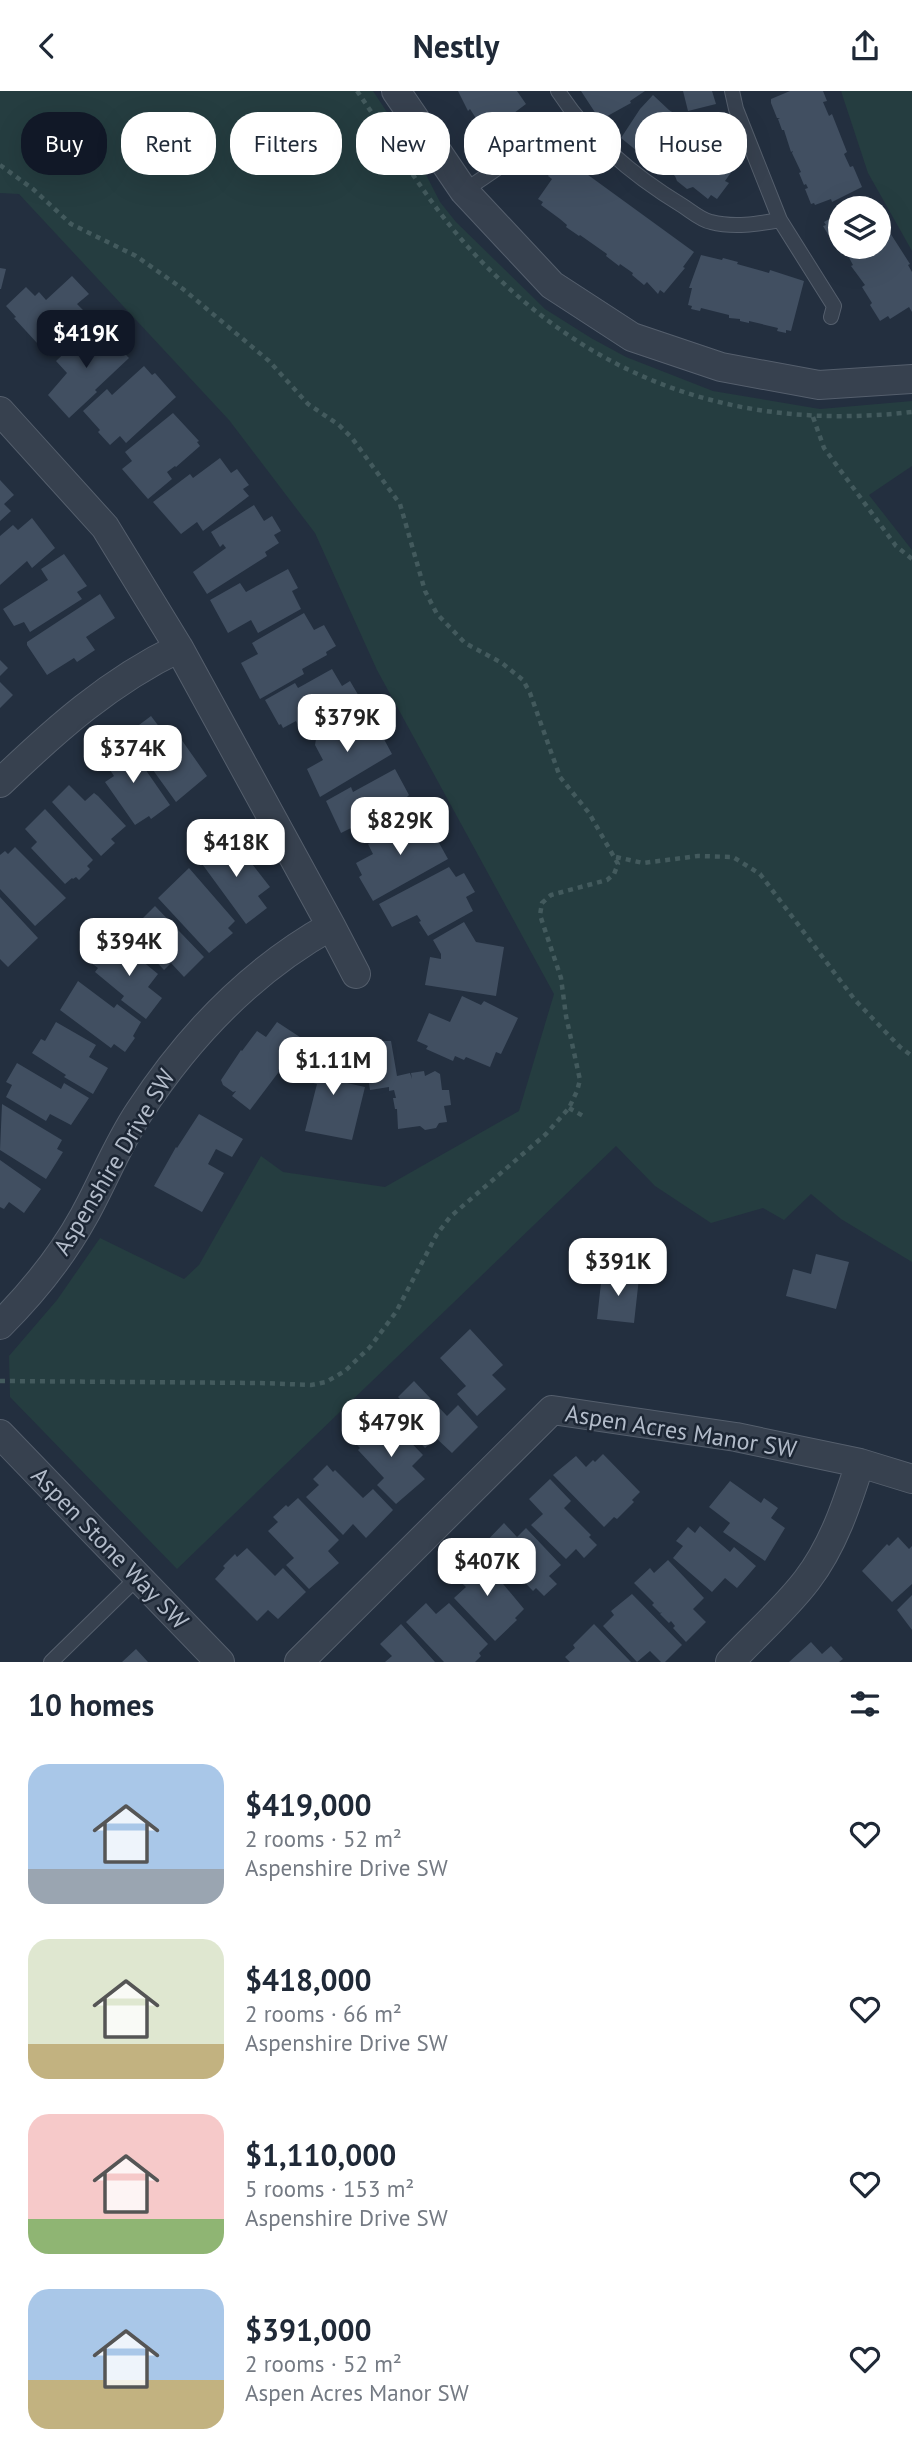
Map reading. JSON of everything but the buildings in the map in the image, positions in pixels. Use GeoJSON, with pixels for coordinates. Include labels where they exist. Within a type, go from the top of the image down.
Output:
{"type":"FeatureCollection","features":[{"type":"Feature","properties":{"kind":"street"},"geometry":{"type":"LineString","coordinates":[[396,91],[464,191],[552,285],[632,337],[721,367],[819,385],[912,379]]}},
{"type":"Feature","properties":{"kind":"street"},"geometry":{"type":"LineString","coordinates":[[0,411],[106,527],[179,648],[356,974]]}},
{"type":"Feature","properties":{"kind":"street"},"geometry":{"type":"LineString","coordinates":[[0,783],[82,708],[154,660],[179,648]]}},
{"type":"Feature","properties":{"kind":"street","name":"Aspenshire Drive SW"},"geometry":{"type":"LineString","coordinates":[[0,1325],[63,1250],[84,1216],[137,1114],[175,1061],[244,987],[299,944],[331,926]]}},
{"type":"Feature","properties":{"kind":"street","name":"Aspen Acres Manor SW"},"geometry":{"type":"LineString","coordinates":[[299,1662],[552,1410],[736,1437],[860,1463],[912,1479]]}},
{"type":"Feature","properties":{"kind":"street","name":"Aspen Stone Way SW"},"geometry":{"type":"LineString","coordinates":[[0,1434],[220,1662]]}},
{"type":"Feature","properties":{"kind":"street"},"geometry":{"type":"LineString","coordinates":[[730,1662],[806,1581],[824,1553],[847,1505],[860,1463]]}},
{"type":"Feature","properties":{"kind":"lane"},"geometry":{"type":"LineString","coordinates":[[558,91],[571,112]]}},
{"type":"Feature","properties":{"kind":"lane"},"geometry":{"type":"LineString","coordinates":[[732,91],[736,109],[780,220],[834,306],[831,317]]}},
{"type":"Feature","properties":{"kind":"lane"},"geometry":{"type":"LineString","coordinates":[[621,162],[671,199],[709,222],[746,226],[780,220]]}},
{"type":"Feature","properties":{"kind":"lane"},"geometry":{"type":"LineString","coordinates":[[464,191],[487,175]]}},
{"type":"Feature","properties":{"kind":"lane"},"geometry":{"type":"LineString","coordinates":[[51,1662],[138,1577]]}},
{"type":"Feature","properties":{"kind":"path"},"geometry":{"type":"LineString","coordinates":[[0,165],[33,189],[71,224],[135,255],[183,289],[270,361],[308,404],[339,425],[352,438],[400,504],[425,591],[437,614],[464,643],[502,663],[523,680],[560,777],[589,813],[615,857],[617,870],[611,878],[551,895],[545,899],[540,909],[545,933],[561,978],[580,1080],[569,1108],[531,1150],[450,1217],[437,1234],[396,1312],[377,1338],[345,1371],[326,1382],[311,1385],[0,1381]]}},
{"type":"Feature","properties":{"kind":"path"},"geometry":{"type":"LineString","coordinates":[[813,417],[824,448],[896,546],[912,559]]}},
{"type":"Feature","properties":{"kind":"path"},"geometry":{"type":"LineString","coordinates":[[615,857],[643,863],[698,856],[733,857],[760,873],[855,1000],[912,1056]]}},
{"type":"Feature","properties":{"kind":"path"},"geometry":{"type":"LineString","coordinates":[[569,1108],[585,1117]]}},
{"type":"Feature","properties":{"kind":"green space"},"geometry":{"type":"Polygon","coordinates":[[[0,91],[373,91],[387,112],[356,112],[356,175],[426,175],[440,202],[456,222],[545,309],[591,338],[626,357],[713,391],[820,409],[912,401],[912,466],[869,495],[912,550],[912,1262],[841,1219],[811,1194],[784,1220],[763,1208],[711,1223],[655,1186],[616,1146],[177,1569],[10,1397],[9,1356],[57,1300],[100,1238],[184,1279],[199,1265],[261,1156],[283,1172],[385,1187],[519,1111],[554,994],[377,670],[315,533],[229,420],[19,194],[0,193],[0,91]]]}},
{"type":"Feature","properties":{"kind":"green space"},"geometry":{"type":"Polygon","coordinates":[[[841,91],[912,91],[912,251],[891,214],[891,196],[881,196],[868,173],[841,91]]]}}]}
